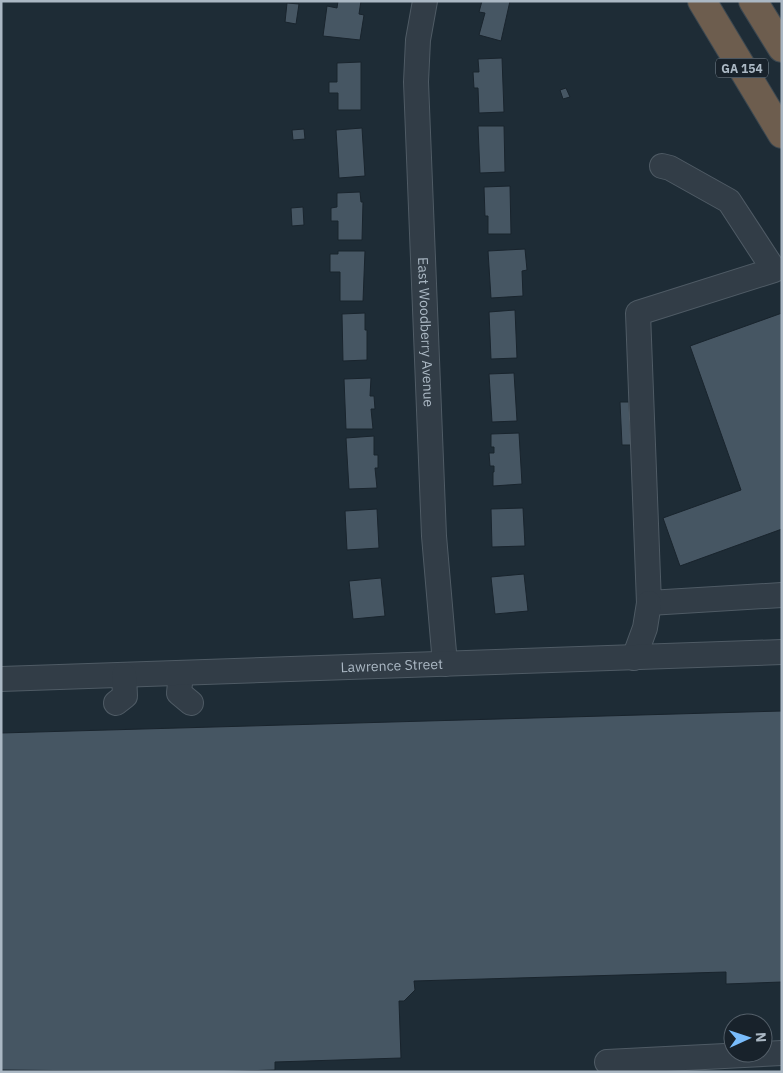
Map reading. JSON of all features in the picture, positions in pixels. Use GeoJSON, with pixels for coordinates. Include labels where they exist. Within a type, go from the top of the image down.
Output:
{"type":"FeatureCollection","features":[{"type":"Feature","properties":{"kind":"highway","name":"GA 154"},"geometry":{"type":"LineString","coordinates":[[702,1],[782,134]]}},
{"type":"Feature","properties":{"kind":"highway","name":"GA 154"},"geometry":{"type":"LineString","coordinates":[[753,1],[782,48]]}},
{"type":"Feature","properties":{"kind":"street","name":"East Woodberry Avenue"},"geometry":{"type":"LineString","coordinates":[[425,1],[418,40],[416,82],[434,526],[445,664]]}},
{"type":"Feature","properties":{"kind":"street"},"geometry":{"type":"LineString","coordinates":[[634,658],[645,628],[649,603],[638,313],[774,270],[729,201],[670,168],[662,166]]}},
{"type":"Feature","properties":{"kind":"street"},"geometry":{"type":"LineString","coordinates":[[649,603],[782,595]]}},
{"type":"Feature","properties":{"kind":"street","name":"Lawrence Street"},"geometry":{"type":"LineString","coordinates":[[1,679],[634,658],[701,663],[782,652]]}},
{"type":"Feature","properties":{"kind":"street"},"geometry":{"type":"LineString","coordinates":[[181,673],[179,693],[191,703]]}},
{"type":"Feature","properties":{"kind":"street"},"geometry":{"type":"LineString","coordinates":[[116,703],[125,696],[124,675]]}},
{"type":"Feature","properties":{"kind":"street"},"geometry":{"type":"LineString","coordinates":[[606,1062],[782,1053]]}},
{"type":"Feature","properties":{"kind":"building"},"geometry":{"type":"Polygon","coordinates":[[[338,1],[361,1],[359,14],[364,15],[360,40],[323,36],[327,6],[337,8],[338,1]]]}},
{"type":"Feature","properties":{"kind":"building"},"geometry":{"type":"Polygon","coordinates":[[[482,1],[510,1],[501,41],[479,35],[485,13],[479,12],[482,1]]]}},
{"type":"Feature","properties":{"kind":"building"},"geometry":{"type":"Polygon","coordinates":[[[287,3],[299,4],[296,24],[285,22],[287,3]]]}},
{"type":"Feature","properties":{"kind":"building"},"geometry":{"type":"Polygon","coordinates":[[[502,58],[504,112],[479,113],[478,88],[474,88],[473,72],[479,72],[478,59],[502,58]]]}},
{"type":"Feature","properties":{"kind":"building"},"geometry":{"type":"Polygon","coordinates":[[[361,62],[361,110],[338,110],[338,93],[329,93],[329,82],[337,82],[337,63],[361,62]]]}},
{"type":"Feature","properties":{"kind":"building"},"geometry":{"type":"Polygon","coordinates":[[[566,88],[570,97],[563,99],[560,90],[566,88]]]}},
{"type":"Feature","properties":{"kind":"building"},"geometry":{"type":"Polygon","coordinates":[[[478,126],[504,126],[505,172],[480,173],[478,126]]]}},
{"type":"Feature","properties":{"kind":"building"},"geometry":{"type":"Polygon","coordinates":[[[362,128],[365,176],[339,178],[336,130],[362,128]]]}},
{"type":"Feature","properties":{"kind":"building"},"geometry":{"type":"Polygon","coordinates":[[[304,129],[305,139],[293,140],[292,130],[304,129]]]}},
{"type":"Feature","properties":{"kind":"building"},"geometry":{"type":"Polygon","coordinates":[[[510,186],[511,234],[488,234],[488,216],[485,216],[484,187],[510,186]]]}},
{"type":"Feature","properties":{"kind":"building"},"geometry":{"type":"Polygon","coordinates":[[[360,192],[361,202],[363,202],[362,240],[338,240],[338,221],[331,221],[331,208],[337,207],[337,193],[360,192]]]}},
{"type":"Feature","properties":{"kind":"building"},"geometry":{"type":"Polygon","coordinates":[[[303,207],[304,225],[292,226],[291,208],[303,207]]]}},
{"type":"Feature","properties":{"kind":"building"},"geometry":{"type":"Polygon","coordinates":[[[525,249],[527,270],[522,271],[523,296],[491,298],[488,251],[525,249]]]}},
{"type":"Feature","properties":{"kind":"building"},"geometry":{"type":"Polygon","coordinates":[[[338,251],[365,251],[363,301],[340,301],[340,272],[330,272],[330,254],[338,254],[338,251]]]}},
{"type":"Feature","properties":{"kind":"building"},"geometry":{"type":"Polygon","coordinates":[[[515,310],[517,358],[491,359],[489,312],[515,310]]]}},
{"type":"Feature","properties":{"kind":"building"},"geometry":{"type":"Polygon","coordinates":[[[365,313],[367,360],[343,361],[342,314],[365,313]]]}},
{"type":"Feature","properties":{"kind":"building"},"geometry":{"type":"Polygon","coordinates":[[[782,313],[782,529],[680,566],[663,518],[741,490],[690,346],[782,313]]]}},
{"type":"Feature","properties":{"kind":"building"},"geometry":{"type":"Polygon","coordinates":[[[514,373],[517,421],[492,422],[489,374],[514,373]]]}},
{"type":"Feature","properties":{"kind":"building"},"geometry":{"type":"Polygon","coordinates":[[[371,378],[370,396],[374,396],[375,409],[371,409],[373,429],[346,429],[344,379],[371,378]]]}},
{"type":"Feature","properties":{"kind":"building"},"geometry":{"type":"Polygon","coordinates":[[[620,402],[629,402],[631,445],[622,445],[620,402]]]}},
{"type":"Feature","properties":{"kind":"building"},"geometry":{"type":"Polygon","coordinates":[[[519,433],[522,484],[493,486],[494,466],[490,466],[489,453],[494,453],[494,447],[491,447],[491,434],[519,433]]]}},
{"type":"Feature","properties":{"kind":"building"},"geometry":{"type":"Polygon","coordinates":[[[374,436],[374,455],[378,455],[378,468],[375,468],[377,488],[349,489],[346,438],[374,436]]]}},
{"type":"Feature","properties":{"kind":"building"},"geometry":{"type":"Polygon","coordinates":[[[523,508],[525,546],[492,547],[491,509],[523,508]]]}},
{"type":"Feature","properties":{"kind":"building"},"geometry":{"type":"Polygon","coordinates":[[[377,509],[379,548],[347,550],[345,511],[377,509]]]}},
{"type":"Feature","properties":{"kind":"building"},"geometry":{"type":"Polygon","coordinates":[[[524,574],[528,611],[495,614],[491,577],[524,574]]]}},
{"type":"Feature","properties":{"kind":"building"},"geometry":{"type":"Polygon","coordinates":[[[381,578],[385,616],[353,619],[349,581],[381,578]]]}},
{"type":"Feature","properties":{"kind":"building"},"geometry":{"type":"Polygon","coordinates":[[[782,711],[782,982],[726,984],[726,972],[414,981],[415,990],[404,1001],[399,1001],[401,1058],[275,1062],[275,1070],[208,1072],[1,1070],[1,733],[782,711]]]}}]}
